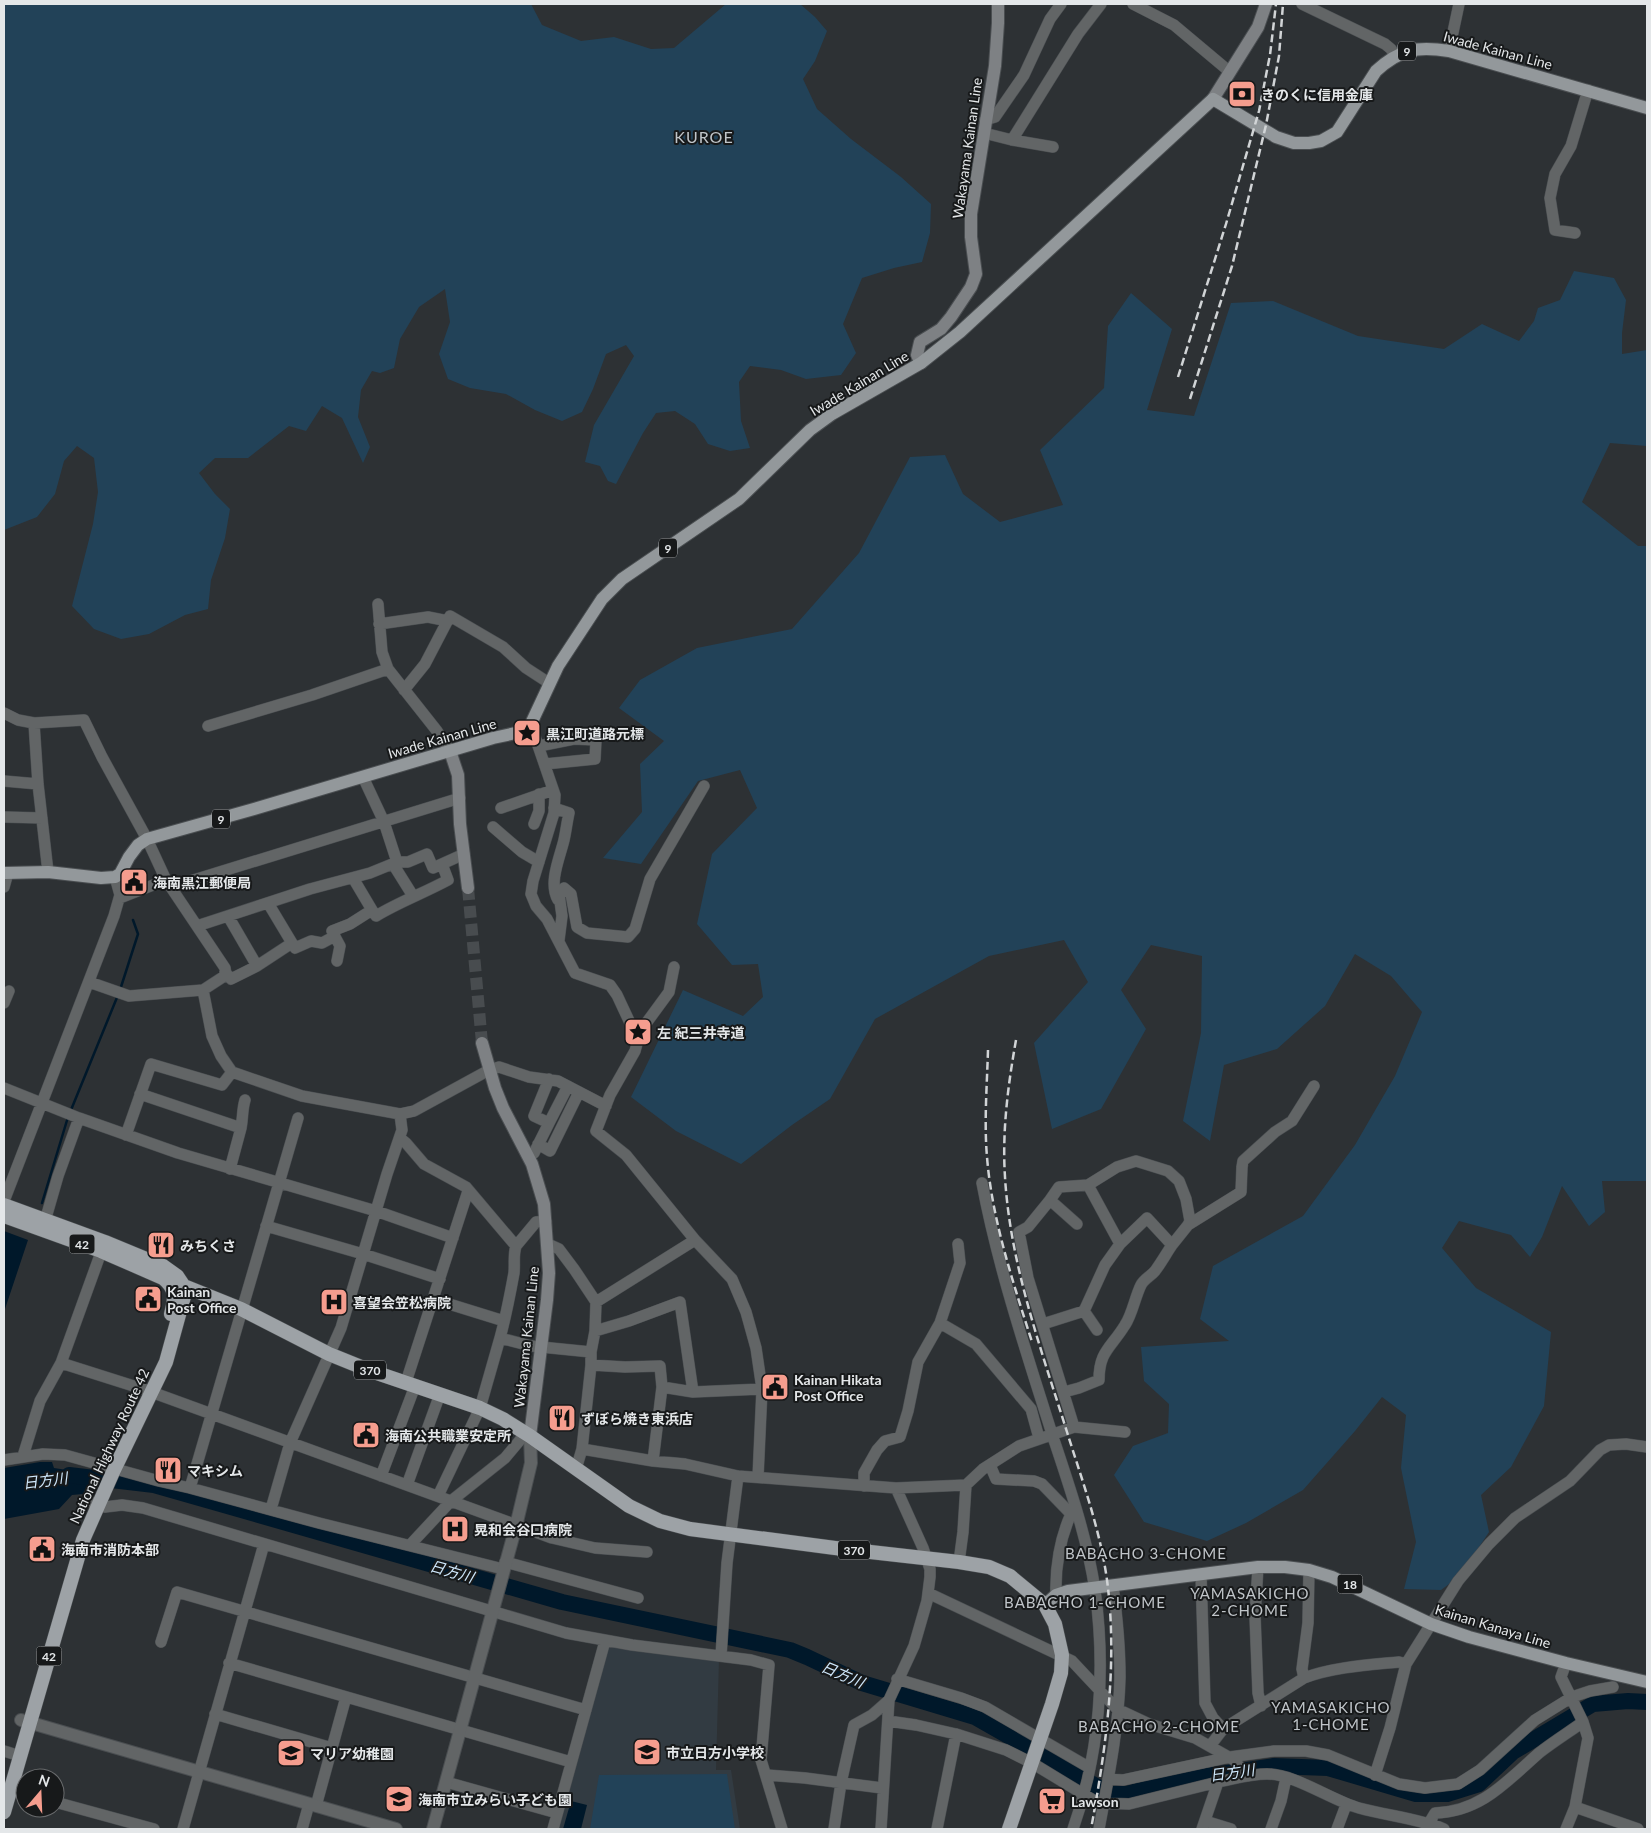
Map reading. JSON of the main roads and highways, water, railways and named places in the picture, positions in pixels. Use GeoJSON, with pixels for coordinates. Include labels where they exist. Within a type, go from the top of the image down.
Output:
{"type":"FeatureCollection","features":[{"type":"Feature","properties":{"kind":"highway","name":"National Highway Route 42"},"geometry":{"type":"LineString","coordinates":[[4,1205],[44,1225]]}},
{"type":"Feature","properties":{"kind":"highway","name":"National Highway Route 42"},"geometry":{"type":"LineString","coordinates":[[4,1216],[44,1225],[103,1246],[161,1271],[171,1285],[175,1299],[147,1391],[95,1501],[75,1535],[26,1721],[12,1754],[6,1785],[4,1812]]}},
{"type":"Feature","properties":{"kind":"highway","name":"370"},"geometry":{"type":"LineString","coordinates":[[161,1271],[183,1285],[242,1309],[329,1354],[480,1408],[504,1419],[629,1506],[660,1521],[690,1529],[959,1562],[988,1567],[1010,1576],[1025,1586],[1045,1605],[1055,1624],[1062,1655],[1061,1673],[1009,1829]]}},
{"type":"Feature","properties":{"kind":"highway","name":"370"},"geometry":{"type":"LineString","coordinates":[[161,1271],[180,1273],[212,1296]]}},
{"type":"Feature","properties":{"kind":"highway","name":"National Highway Route 42"},"geometry":{"type":"LineString","coordinates":[[147,1391],[166,1362],[185,1296],[183,1285]]}},
{"type":"Feature","properties":{"kind":"highway","name":"370"},"geometry":{"type":"LineString","coordinates":[[180,1312],[187,1299],[193,1294],[198,1293],[212,1296]]}},
{"type":"Feature","properties":{"kind":"main road","name":"Wakayama Kainan Line"},"geometry":{"type":"LineString","coordinates":[[921,363],[918,355],[920,342],[941,329],[952,317],[971,288],[976,274],[971,238],[971,214],[995,66],[998,4]]}},
{"type":"Feature","properties":{"kind":"main road"},"geometry":{"type":"LineString","coordinates":[[1213,99],[1258,27],[1266,4]]}},
{"type":"Feature","properties":{"kind":"main road","name":"Iwade Kainan Line"},"geometry":{"type":"LineString","coordinates":[[6,873],[48,872],[101,878],[115,877],[120,874],[129,856],[138,845],[148,839],[493,738],[525,731],[529,728],[549,683],[602,599],[622,579],[739,499],[810,430],[832,414],[921,363],[967,326],[1213,99],[1276,137],[1294,142],[1309,143],[1321,141],[1337,132],[1376,71],[1395,56],[1406,51],[1432,48],[1449,51],[1647,108]]}},
{"type":"Feature","properties":{"kind":"main road"},"geometry":{"type":"LineString","coordinates":[[450,751],[458,775],[460,824],[468,888]]}},
{"type":"Feature","properties":{"kind":"main road","name":"Wakayama Kainan Line"},"geometry":{"type":"LineString","coordinates":[[482,1043],[489,1070],[503,1108],[532,1164],[544,1204],[549,1273],[541,1347],[528,1434]]}},
{"type":"Feature","properties":{"kind":"main road","name":"Kainan Kanaya Line"},"geometry":{"type":"LineString","coordinates":[[1045,1605],[1056,1595],[1068,1591],[1258,1567],[1285,1567],[1308,1570],[1332,1577],[1432,1624],[1469,1637],[1647,1682]]}},
{"type":"Feature","properties":{"kind":"water"},"geometry":{"type":"Polygon","coordinates":[[[4,1231],[28,1240],[4,1312],[4,1231]]]}},
{"type":"Feature","properties":{"kind":"water"},"geometry":{"type":"Polygon","coordinates":[[[52,1462],[54,1468],[93,1474],[83,1494],[72,1495],[59,1509],[4,1519],[4,1468],[52,1462]]]}},
{"type":"Feature","properties":{"kind":"water"},"geometry":{"type":"Polygon","coordinates":[[[571,1801],[587,1805],[581,1829],[563,1829],[571,1801]]]}},
{"type":"Feature","properties":{"kind":"waterway"},"geometry":{"type":"LineString","coordinates":[[120,990],[138,934],[133,920]]}},
{"type":"Feature","properties":{"kind":"waterway"},"geometry":{"type":"LineString","coordinates":[[71,1110],[118,995]]}},
{"type":"Feature","properties":{"kind":"waterway"},"geometry":{"type":"LineString","coordinates":[[42,1203],[68,1117]]}},
{"type":"Feature","properties":{"kind":"waterway","name":"日方川"},"geometry":{"type":"LineString","coordinates":[[69,1475],[154,1485],[562,1602],[790,1650],[862,1683],[975,1717],[1110,1794],[1127,1794],[1173,1781],[1274,1766],[1328,1768],[1416,1794],[1447,1794],[1479,1784],[1513,1752],[1593,1704],[1628,1701],[1647,1702]]}},
{"type":"Feature","properties":{"kind":"tunnel"},"geometry":{"type":"LineString","coordinates":[[468,888],[482,1043]]}},
{"type":"Feature","properties":{"kind":"railway"},"geometry":{"type":"LineString","coordinates":[[1178,377],[1259,111],[1270,55],[1276,4]]}},
{"type":"Feature","properties":{"kind":"railway"},"geometry":{"type":"LineString","coordinates":[[1190,399],[1232,266],[1266,125],[1279,56],[1283,4]]}},
{"type":"Feature","properties":{"kind":"railway"},"geometry":{"type":"LineString","coordinates":[[1016,1040],[1008,1091],[1004,1143],[1005,1177],[1013,1242],[1037,1338],[1095,1523],[1104,1561],[1110,1611],[1111,1674],[1109,1705],[1106,1737],[1091,1829]]}},
{"type":"Feature","properties":{"kind":"railway"},"geometry":{"type":"LineString","coordinates":[[988,1050],[986,1130],[987,1157],[993,1204],[1004,1251],[1032,1342]]}},
{"type":"Feature","properties":{"kind":"place","name":"きのくに信用金庫"},"geometry":{"type":"Point","coordinates":[1242,94]}},
{"type":"Feature","properties":{"kind":"place","name":"黒江町道路元標"},"geometry":{"type":"Point","coordinates":[527,733]}},
{"type":"Feature","properties":{"kind":"place","name":"海南黒江郵便局"},"geometry":{"type":"Point","coordinates":[134,882]}},
{"type":"Feature","properties":{"kind":"place","name":"左 紀三井寺道"},"geometry":{"type":"Point","coordinates":[638,1032]}},
{"type":"Feature","properties":{"kind":"place","name":"みちくさ"},"geometry":{"type":"Point","coordinates":[161,1245]}},
{"type":"Feature","properties":{"kind":"place","name":"Kainan Post Office"},"geometry":{"type":"Point","coordinates":[148,1299]}},
{"type":"Feature","properties":{"kind":"place","name":"喜望会笠松病院"},"geometry":{"type":"Point","coordinates":[334,1302]}},
{"type":"Feature","properties":{"kind":"place","name":"Kainan Hikata Post Office"},"geometry":{"type":"Point","coordinates":[775,1387]}},
{"type":"Feature","properties":{"kind":"place","name":"ずぼら焼き東浜店"},"geometry":{"type":"Point","coordinates":[562,1418]}},
{"type":"Feature","properties":{"kind":"place","name":"海南公共職業安定所"},"geometry":{"type":"Point","coordinates":[366,1435]}},
{"type":"Feature","properties":{"kind":"place","name":"マキシム"},"geometry":{"type":"Point","coordinates":[168,1470]}},
{"type":"Feature","properties":{"kind":"place","name":"晃和会谷口病院"},"geometry":{"type":"Point","coordinates":[455,1529]}},
{"type":"Feature","properties":{"kind":"place","name":"海南市消防本部"},"geometry":{"type":"Point","coordinates":[42,1549]}},
{"type":"Feature","properties":{"kind":"place","name":"市立日方小学校"},"geometry":{"type":"Point","coordinates":[647,1752]}},
{"type":"Feature","properties":{"kind":"place","name":"マリア幼稚園"},"geometry":{"type":"Point","coordinates":[291,1753]}},
{"type":"Feature","properties":{"kind":"place","name":"海南市立みらい子ども園"},"geometry":{"type":"Point","coordinates":[399,1799]}},
{"type":"Feature","properties":{"kind":"place","name":"Lawson"},"geometry":{"type":"Point","coordinates":[1052,1801]}},
{"type":"Feature","properties":{"kind":"district","name":"KUROE"},"geometry":{"type":"Point","coordinates":[704,136]}},
{"type":"Feature","properties":{"kind":"district","name":"BABACHO 3-CHOME"},"geometry":{"type":"Point","coordinates":[1146,1553]}},
{"type":"Feature","properties":{"kind":"district","name":"BABACHO 1-CHOME"},"geometry":{"type":"Point","coordinates":[1085,1602]}},
{"type":"Feature","properties":{"kind":"district","name":"YAMASAKICHO 2-CHOME"},"geometry":{"type":"Point","coordinates":[1250,1602]}},
{"type":"Feature","properties":{"kind":"district","name":"YAMASAKICHO 1-CHOME"},"geometry":{"type":"Point","coordinates":[1331,1716]}},
{"type":"Feature","properties":{"kind":"district","name":"BABACHO 2-CHOME"},"geometry":{"type":"Point","coordinates":[1159,1726]}}]}
